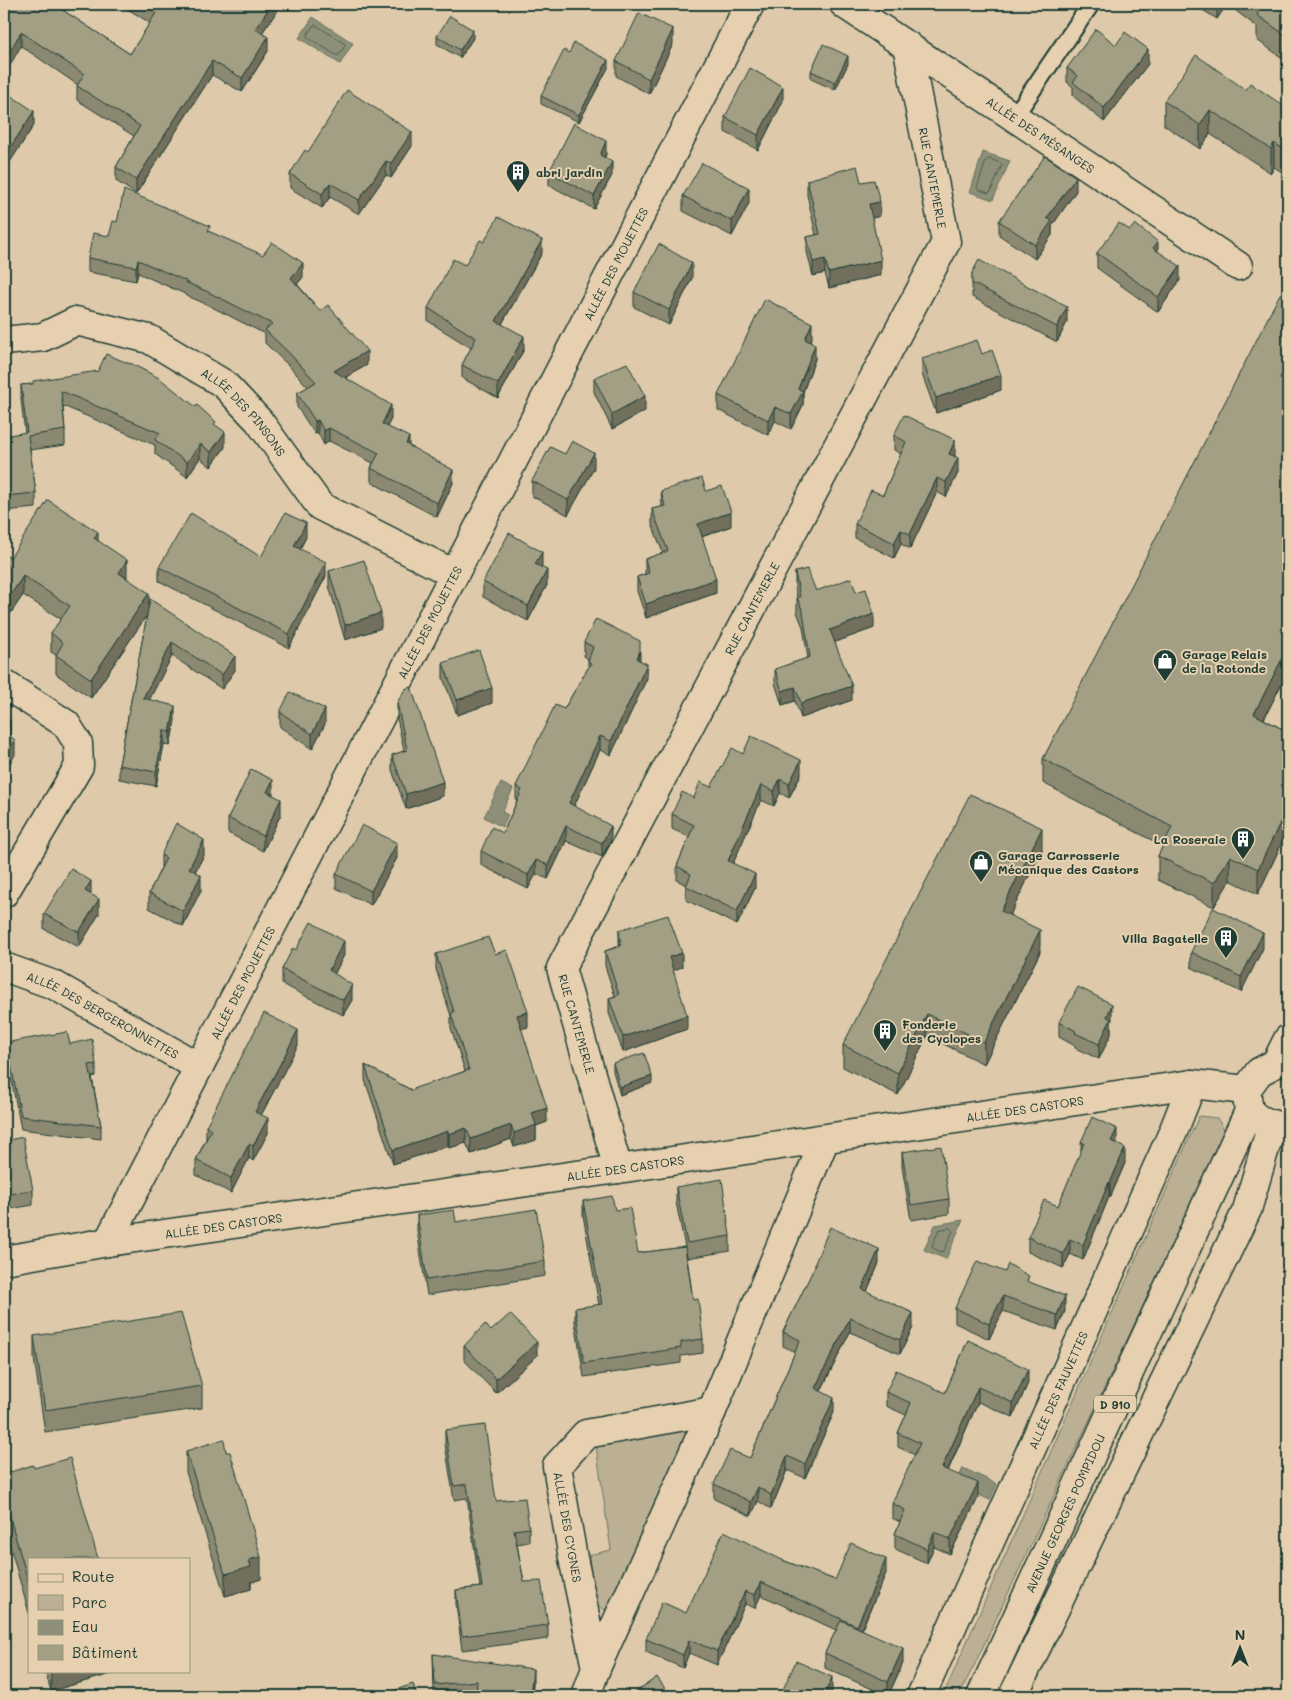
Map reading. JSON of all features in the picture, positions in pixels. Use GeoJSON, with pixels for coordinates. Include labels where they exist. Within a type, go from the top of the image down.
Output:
{"type":"FeatureCollection","features":[{"type":"Feature","properties":{"kind":"street","name":"ALLÉE DES MOUETTES"},"geometry":{"type":"LineString","coordinates":[[108,1242],[750,4]]}},
{"type":"Feature","properties":{"kind":"street","name":"ALLÉE DES MÉSANGES"},"geometry":{"type":"LineString","coordinates":[[844,4],[1238,266]]}},
{"type":"Feature","properties":{"kind":"street","name":"RUE CANTEMERLE"},"geometry":{"type":"LineString","coordinates":[[618,1169],[561,968],[946,242],[907,45]]}},
{"type":"Feature","properties":{"kind":"street","name":"ALLÉE DES PINSONS"},"geometry":{"type":"LineString","coordinates":[[4,341],[43,337],[76,321],[149,339],[224,384],[259,421],[320,506],[454,574]]}},
{"type":"Feature","properties":{"kind":"street"},"geometry":{"type":"LineString","coordinates":[[4,684],[66,724],[78,743],[79,766],[4,893]]}},
{"type":"Feature","properties":{"kind":"street","name":"ALLÉE DES BERGERONNETTES"},"geometry":{"type":"LineString","coordinates":[[4,967],[54,985],[199,1067]]}},
{"type":"Feature","properties":{"kind":"street","name":"AVENUE GEORGES POMPIDOU"},"geometry":{"type":"LineString","coordinates":[[981,1696],[1259,1072],[1276,1063],[1288,1039]]}},
{"type":"Feature","properties":{"kind":"street","name":"ALLÉE DES CASTORS"},"geometry":{"type":"LineString","coordinates":[[4,1260],[108,1242],[1192,1084],[1247,1100]]}},
{"type":"Feature","properties":{"kind":"street","name":"ALLÉE DES FAUVETTES"},"geometry":{"type":"LineString","coordinates":[[921,1696],[1169,1141],[1192,1084]]}},
{"type":"Feature","properties":{"kind":"street"},"geometry":{"type":"LineString","coordinates":[[1247,1100],[1259,1120],[1280,1123]]}},
{"type":"Feature","properties":{"kind":"street","name":"D 910"},"geometry":{"type":"LineString","coordinates":[[1013,1696],[1247,1210],[1280,1123]]}},
{"type":"Feature","properties":{"kind":"street"},"geometry":{"type":"LineString","coordinates":[[586,1696],[596,1668],[712,1411],[825,1138]]}},
{"type":"Feature","properties":{"kind":"street","name":"ALLÉE DES CYGNES"},"geometry":{"type":"LineString","coordinates":[[596,1668],[573,1558],[557,1466],[586,1434],[712,1411]]}},
{"type":"Feature","properties":{"kind":"lane"},"geometry":{"type":"LineString","coordinates":[[1014,117],[1091,4]]}},
{"type":"Feature","properties":{"kind":"green space"},"geometry":{"type":"Polygon","coordinates":[[[1199,1116],[1217,1118],[1225,1131],[973,1668],[958,1696],[943,1696],[1199,1116]]]}},
{"type":"Feature","properties":{"kind":"green space"},"geometry":{"type":"Polygon","coordinates":[[[692,1427],[615,1598],[605,1610],[593,1602],[589,1555],[611,1550],[596,1446],[692,1427]]]}},
{"type":"Feature","properties":{"kind":"water"},"geometry":{"type":"Polygon","coordinates":[[[313,17],[353,43],[340,64],[299,38],[313,17]]]}},
{"type":"Feature","properties":{"kind":"water"},"geometry":{"type":"Polygon","coordinates":[[[983,152],[1010,161],[993,200],[970,192],[983,152]]]}},
{"type":"Feature","properties":{"kind":"water"},"geometry":{"type":"Polygon","coordinates":[[[501,783],[513,789],[502,812],[508,815],[502,827],[484,817],[501,783]]]}},
{"type":"Feature","properties":{"kind":"water"},"geometry":{"type":"Polygon","coordinates":[[[963,1220],[946,1259],[924,1250],[935,1225],[963,1220]]]}},
{"type":"Feature","properties":{"kind":"water"},"geometry":{"type":"Polygon","coordinates":[[[963,1468],[997,1484],[990,1500],[956,1485],[963,1468]]]}},
{"type":"Feature","properties":{"kind":"building"},"geometry":{"type":"Polygon","coordinates":[[[4,4],[60,4],[58,7],[130,54],[156,13],[142,4],[272,4],[255,29],[268,37],[242,78],[212,61],[136,180],[116,167],[140,126],[77,86],[84,74],[21,32],[4,61],[4,4]]]}},
{"type":"Feature","properties":{"kind":"building"},"geometry":{"type":"Polygon","coordinates":[[[1258,4],[1288,4],[1288,37],[1257,15],[1262,6],[1258,4]]]}},
{"type":"Feature","properties":{"kind":"building"},"geometry":{"type":"Polygon","coordinates":[[[639,13],[673,29],[649,79],[616,61],[639,13]]]}},
{"type":"Feature","properties":{"kind":"building"},"geometry":{"type":"Polygon","coordinates":[[[450,16],[473,30],[460,50],[437,36],[450,16]]]}},
{"type":"Feature","properties":{"kind":"building"},"geometry":{"type":"Polygon","coordinates":[[[1096,29],[1116,45],[1125,32],[1148,49],[1104,108],[1073,82],[1078,76],[1067,68],[1096,29]]]}},
{"type":"Feature","properties":{"kind":"building"},"geometry":{"type":"Polygon","coordinates":[[[574,43],[608,60],[579,115],[541,96],[564,50],[569,53],[574,43]]]}},
{"type":"Feature","properties":{"kind":"building"},"geometry":{"type":"Polygon","coordinates":[[[823,44],[848,56],[835,82],[811,71],[823,44]]]}},
{"type":"Feature","properties":{"kind":"building"},"geometry":{"type":"Polygon","coordinates":[[[1196,55],[1246,90],[1250,83],[1288,109],[1288,152],[1274,143],[1271,149],[1210,110],[1200,125],[1164,101],[1196,55]]]}},
{"type":"Feature","properties":{"kind":"building"},"geometry":{"type":"Polygon","coordinates":[[[750,68],[783,87],[758,135],[725,117],[750,68]]]}},
{"type":"Feature","properties":{"kind":"building"},"geometry":{"type":"Polygon","coordinates":[[[347,90],[412,132],[391,163],[386,161],[359,200],[330,183],[322,194],[290,174],[305,150],[308,152],[347,90]]]}},
{"type":"Feature","properties":{"kind":"building"},"geometry":{"type":"Polygon","coordinates":[[[4,91],[34,111],[6,154],[4,152],[4,91]]]}},
{"type":"Feature","properties":{"kind":"building"},"geometry":{"type":"Polygon","coordinates":[[[574,123],[606,141],[600,155],[612,162],[594,196],[549,172],[574,123]]]}},
{"type":"Feature","properties":{"kind":"building"},"geometry":{"type":"Polygon","coordinates":[[[1045,156],[1076,177],[1047,218],[1052,221],[1035,245],[999,221],[1045,156]]]}},
{"type":"Feature","properties":{"kind":"building"},"geometry":{"type":"Polygon","coordinates":[[[702,163],[749,188],[732,221],[683,196],[702,163]]]}},
{"type":"Feature","properties":{"kind":"building"},"geometry":{"type":"Polygon","coordinates":[[[857,166],[861,182],[874,180],[880,202],[869,204],[881,260],[829,273],[825,259],[813,262],[807,237],[820,234],[807,180],[857,166]]]}},
{"type":"Feature","properties":{"kind":"building"},"geometry":{"type":"Polygon","coordinates":[[[124,190],[210,226],[208,231],[263,255],[272,242],[303,263],[291,278],[320,311],[328,305],[367,351],[334,371],[391,405],[382,424],[409,437],[406,444],[453,470],[437,503],[371,468],[379,453],[329,428],[324,431],[318,420],[315,421],[297,393],[316,382],[265,330],[272,324],[186,281],[138,260],[136,267],[88,258],[93,233],[109,236],[113,221],[117,222],[124,190]]]}},
{"type":"Feature","properties":{"kind":"building"},"geometry":{"type":"Polygon","coordinates":[[[498,217],[542,240],[496,321],[524,336],[498,384],[462,365],[476,338],[428,308],[453,259],[465,265],[480,240],[484,242],[498,217]]]}},
{"type":"Feature","properties":{"kind":"building"},"geometry":{"type":"Polygon","coordinates":[[[1119,223],[1130,230],[1135,224],[1158,242],[1153,248],[1180,266],[1158,297],[1097,253],[1119,223]]]}},
{"type":"Feature","properties":{"kind":"building"},"geometry":{"type":"Polygon","coordinates":[[[659,244],[692,263],[669,310],[634,292],[659,244]]]}},
{"type":"Feature","properties":{"kind":"building"},"geometry":{"type":"Polygon","coordinates":[[[979,260],[1067,307],[1057,327],[972,283],[972,273],[979,260]]]}},
{"type":"Feature","properties":{"kind":"building","name":"Garage Relais de la Rotonde"},"geometry":{"type":"Polygon","coordinates":[[[1280,294],[1288,298],[1288,362],[1280,378],[1288,381],[1288,556],[1284,564],[1288,566],[1288,647],[1254,714],[1288,732],[1288,806],[1258,869],[1230,856],[1214,883],[1158,856],[1172,827],[1043,759],[1280,294]]]}},
{"type":"Feature","properties":{"kind":"building"},"geometry":{"type":"Polygon","coordinates":[[[765,299],[812,323],[805,339],[815,345],[798,389],[803,391],[791,414],[775,407],[768,420],[718,395],[765,299]]]}},
{"type":"Feature","properties":{"kind":"building"},"geometry":{"type":"Polygon","coordinates":[[[977,340],[982,354],[992,350],[1001,375],[936,398],[922,359],[977,340]]]}},
{"type":"Feature","properties":{"kind":"building"},"geometry":{"type":"Polygon","coordinates":[[[106,354],[130,363],[159,378],[196,407],[197,405],[216,422],[214,424],[225,432],[211,452],[200,444],[187,462],[155,440],[160,433],[61,391],[65,430],[28,436],[36,493],[4,496],[4,436],[27,432],[21,385],[33,384],[33,381],[98,371],[106,354]]]}},
{"type":"Feature","properties":{"kind":"building"},"geometry":{"type":"Polygon","coordinates":[[[627,363],[645,396],[612,414],[594,378],[627,363]]]}},
{"type":"Feature","properties":{"kind":"building"},"geometry":{"type":"Polygon","coordinates":[[[904,415],[955,440],[949,454],[958,458],[946,482],[937,478],[910,534],[901,530],[894,543],[855,524],[871,490],[883,495],[906,442],[894,435],[904,415]]]}},
{"type":"Feature","properties":{"kind":"building"},"geometry":{"type":"Polygon","coordinates":[[[572,441],[594,453],[568,500],[532,481],[550,447],[565,454],[572,441]]]}},
{"type":"Feature","properties":{"kind":"building"},"geometry":{"type":"Polygon","coordinates":[[[702,478],[706,491],[722,486],[731,512],[698,524],[716,579],[646,604],[637,577],[649,573],[645,559],[668,551],[652,509],[665,506],[661,491],[702,478]]]}},
{"type":"Feature","properties":{"kind":"building"},"geometry":{"type":"Polygon","coordinates":[[[48,500],[98,532],[94,538],[127,560],[119,573],[149,593],[91,679],[56,655],[63,643],[51,633],[70,606],[23,576],[4,605],[4,554],[10,558],[48,500]]]}},
{"type":"Feature","properties":{"kind":"building"},"geometry":{"type":"Polygon","coordinates":[[[191,513],[261,557],[285,513],[306,523],[294,546],[326,562],[289,634],[159,567],[191,513]]]}},
{"type":"Feature","properties":{"kind":"building"},"geometry":{"type":"Polygon","coordinates":[[[509,533],[542,552],[535,564],[547,570],[528,606],[483,582],[509,533]]]}},
{"type":"Feature","properties":{"kind":"building"},"geometry":{"type":"Polygon","coordinates":[[[364,560],[381,613],[345,625],[329,571],[364,560]]]}},
{"type":"Feature","properties":{"kind":"building"},"geometry":{"type":"Polygon","coordinates":[[[807,569],[816,591],[851,578],[856,592],[866,589],[874,614],[830,630],[852,686],[801,703],[795,687],[782,691],[775,669],[810,657],[803,612],[797,597],[800,597],[795,572],[807,569]]]}},
{"type":"Feature","properties":{"kind":"building"},"geometry":{"type":"Polygon","coordinates":[[[150,599],[235,656],[222,675],[172,642],[143,698],[175,706],[170,733],[164,730],[156,772],[119,765],[150,599]]]}},
{"type":"Feature","properties":{"kind":"building"},"geometry":{"type":"Polygon","coordinates":[[[596,619],[640,641],[637,659],[647,664],[611,741],[600,736],[569,803],[611,826],[602,843],[566,826],[548,865],[536,860],[528,875],[481,851],[492,827],[503,833],[522,790],[516,786],[555,705],[564,709],[591,663],[588,661],[593,647],[584,642],[596,619]]]}},
{"type":"Feature","properties":{"kind":"building"},"geometry":{"type":"Polygon","coordinates":[[[479,650],[492,688],[457,700],[443,663],[479,650]]]}},
{"type":"Feature","properties":{"kind":"building"},"geometry":{"type":"Polygon","coordinates":[[[411,687],[443,782],[406,794],[392,755],[407,750],[397,703],[405,689],[411,687]]]}},
{"type":"Feature","properties":{"kind":"building"},"geometry":{"type":"Polygon","coordinates":[[[290,692],[325,709],[312,734],[280,712],[290,692]]]}},
{"type":"Feature","properties":{"kind":"building"},"geometry":{"type":"Polygon","coordinates":[[[4,716],[10,720],[4,731],[4,716]]]}},
{"type":"Feature","properties":{"kind":"building"},"geometry":{"type":"Polygon","coordinates":[[[4,732],[15,740],[4,758],[4,732]]]}},
{"type":"Feature","properties":{"kind":"building"},"geometry":{"type":"Polygon","coordinates":[[[751,736],[801,760],[789,784],[780,779],[774,791],[761,785],[728,861],[755,874],[737,911],[686,886],[691,874],[677,866],[694,825],[672,814],[682,792],[694,798],[700,782],[711,787],[732,748],[743,754],[751,736]]]}},
{"type":"Feature","properties":{"kind":"building"},"geometry":{"type":"Polygon","coordinates":[[[251,769],[273,780],[267,792],[281,799],[263,836],[228,818],[251,769]]]}},
{"type":"Feature","properties":{"kind":"building"},"geometry":{"type":"Polygon","coordinates":[[[970,794],[1042,828],[1001,911],[1040,930],[984,1042],[927,1014],[898,1073],[843,1045],[970,794]]]}},
{"type":"Feature","properties":{"kind":"building"},"geometry":{"type":"Polygon","coordinates":[[[176,823],[204,840],[189,868],[201,875],[183,911],[149,893],[166,858],[161,855],[176,823]]]}},
{"type":"Feature","properties":{"kind":"building"},"geometry":{"type":"Polygon","coordinates":[[[362,825],[397,843],[371,891],[336,874],[362,825]]]}},
{"type":"Feature","properties":{"kind":"building"},"geometry":{"type":"Polygon","coordinates":[[[71,869],[91,881],[85,891],[99,899],[79,932],[44,914],[71,869]]]}},
{"type":"Feature","properties":{"kind":"building","name":"Villa Bagatelle"},"geometry":{"type":"Polygon","coordinates":[[[1213,908],[1263,933],[1241,977],[1191,952],[1213,908]]]}},
{"type":"Feature","properties":{"kind":"building"},"geometry":{"type":"Polygon","coordinates":[[[668,915],[682,953],[669,957],[687,1015],[623,1037],[609,998],[619,995],[605,951],[621,946],[619,930],[668,915]]]}},
{"type":"Feature","properties":{"kind":"building"},"geometry":{"type":"Polygon","coordinates":[[[311,922],[344,941],[329,970],[352,985],[343,1000],[282,969],[293,948],[296,950],[311,922]]]}},
{"type":"Feature","properties":{"kind":"building"},"geometry":{"type":"Polygon","coordinates":[[[488,937],[495,954],[507,950],[528,1012],[517,1015],[547,1108],[532,1113],[536,1125],[514,1133],[511,1125],[471,1139],[466,1128],[449,1134],[448,1131],[393,1150],[365,1065],[413,1091],[415,1088],[469,1070],[451,1014],[454,1012],[436,954],[488,937]]]}},
{"type":"Feature","properties":{"kind":"building"},"geometry":{"type":"Polygon","coordinates":[[[1078,987],[1112,1004],[1107,1017],[1111,1019],[1099,1044],[1075,1033],[1076,1031],[1059,1022],[1078,987]]]}},
{"type":"Feature","properties":{"kind":"building"},"geometry":{"type":"Polygon","coordinates":[[[264,1013],[298,1030],[255,1112],[268,1118],[253,1146],[249,1144],[231,1178],[196,1160],[211,1130],[206,1126],[264,1013]]]}},
{"type":"Feature","properties":{"kind":"building"},"geometry":{"type":"Polygon","coordinates":[[[67,1032],[70,1044],[92,1039],[96,1064],[89,1065],[101,1126],[21,1116],[11,1065],[4,1067],[4,1043],[67,1032]]]}},
{"type":"Feature","properties":{"kind":"building"},"geometry":{"type":"Polygon","coordinates":[[[644,1053],[652,1076],[620,1087],[613,1063],[644,1053]]]}},
{"type":"Feature","properties":{"kind":"building"},"geometry":{"type":"Polygon","coordinates":[[[1092,1117],[1117,1129],[1111,1141],[1125,1148],[1083,1245],[1070,1239],[1063,1254],[1028,1237],[1044,1200],[1058,1206],[1084,1143],[1081,1142],[1092,1117]]]}},
{"type":"Feature","properties":{"kind":"building"},"geometry":{"type":"Polygon","coordinates":[[[23,1137],[33,1190],[4,1195],[4,1141],[23,1137]]]}},
{"type":"Feature","properties":{"kind":"building"},"geometry":{"type":"Polygon","coordinates":[[[941,1146],[949,1199],[911,1205],[902,1152],[941,1146]]]}},
{"type":"Feature","properties":{"kind":"building"},"geometry":{"type":"Polygon","coordinates":[[[722,1179],[730,1236],[687,1243],[676,1187],[722,1179]]]}},
{"type":"Feature","properties":{"kind":"building"},"geometry":{"type":"Polygon","coordinates":[[[612,1196],[615,1210],[630,1208],[638,1253],[685,1247],[693,1300],[698,1299],[703,1339],[681,1342],[681,1348],[584,1363],[575,1308],[602,1304],[583,1201],[612,1196]]]}},
{"type":"Feature","properties":{"kind":"building"},"geometry":{"type":"Polygon","coordinates":[[[536,1209],[545,1261],[427,1280],[417,1215],[454,1210],[456,1222],[536,1209]]]}},
{"type":"Feature","properties":{"kind":"building"},"geometry":{"type":"Polygon","coordinates":[[[830,1227],[879,1249],[862,1289],[913,1313],[900,1340],[850,1318],[815,1388],[834,1398],[805,1464],[787,1456],[771,1495],[758,1487],[751,1502],[714,1484],[730,1450],[750,1458],[800,1340],[783,1332],[816,1264],[830,1227]]]}},
{"type":"Feature","properties":{"kind":"building"},"geometry":{"type":"Polygon","coordinates":[[[977,1261],[1005,1272],[1008,1264],[1029,1276],[1027,1281],[1065,1296],[1057,1315],[1003,1296],[989,1324],[955,1308],[977,1261]]]}},
{"type":"Feature","properties":{"kind":"building"},"geometry":{"type":"Polygon","coordinates":[[[181,1313],[202,1386],[45,1410],[34,1336],[181,1313]]]}},
{"type":"Feature","properties":{"kind":"building"},"geometry":{"type":"Polygon","coordinates":[[[510,1314],[537,1342],[496,1379],[464,1346],[485,1324],[491,1331],[510,1314]]]}},
{"type":"Feature","properties":{"kind":"building"},"geometry":{"type":"Polygon","coordinates":[[[968,1340],[1028,1369],[1013,1403],[978,1387],[942,1468],[978,1483],[950,1539],[934,1532],[927,1549],[895,1534],[905,1510],[892,1503],[920,1443],[898,1433],[911,1403],[886,1392],[896,1370],[945,1393],[968,1340]]]}},
{"type":"Feature","properties":{"kind":"building"},"geometry":{"type":"Polygon","coordinates":[[[485,1425],[496,1501],[525,1498],[529,1528],[514,1530],[524,1582],[541,1581],[548,1625],[462,1636],[456,1590],[482,1587],[467,1484],[454,1486],[445,1430],[485,1425]]]}},
{"type":"Feature","properties":{"kind":"building"},"geometry":{"type":"Polygon","coordinates":[[[224,1439],[226,1452],[230,1452],[261,1557],[249,1560],[251,1567],[225,1574],[186,1451],[224,1439]]]}},
{"type":"Feature","properties":{"kind":"building"},"geometry":{"type":"Polygon","coordinates":[[[70,1458],[98,1558],[28,1558],[28,1581],[4,1497],[4,1474],[33,1465],[34,1468],[70,1458]]]}},
{"type":"Feature","properties":{"kind":"building"},"geometry":{"type":"Polygon","coordinates":[[[724,1531],[782,1560],[835,1580],[851,1543],[886,1559],[857,1626],[761,1582],[755,1595],[745,1591],[717,1651],[689,1640],[683,1655],[646,1639],[662,1602],[686,1613],[724,1531]]]}},
{"type":"Feature","properties":{"kind":"building"},"geometry":{"type":"Polygon","coordinates":[[[841,1620],[903,1648],[888,1682],[825,1653],[841,1620]]]}},
{"type":"Feature","properties":{"kind":"building"},"geometry":{"type":"Polygon","coordinates":[[[433,1654],[533,1669],[530,1696],[476,1696],[477,1681],[435,1685],[433,1654]]]}},
{"type":"Feature","properties":{"kind":"building"},"geometry":{"type":"Polygon","coordinates":[[[796,1661],[832,1677],[824,1696],[780,1696],[796,1661]]]}},
{"type":"Feature","properties":{"kind":"building"},"geometry":{"type":"Polygon","coordinates":[[[657,1677],[670,1696],[630,1696],[657,1677]]]}},
{"type":"Feature","properties":{"kind":"building"},"geometry":{"type":"Polygon","coordinates":[[[413,1684],[417,1696],[388,1696],[387,1693],[413,1684]]]}},
{"type":"Feature","properties":{"kind":"place","name":"abri jardin"},"geometry":{"type":"Point","coordinates":[518,193]}},
{"type":"Feature","properties":{"kind":"place","name":"Garage Relais de la Rotonde"},"geometry":{"type":"Point","coordinates":[1165,682]}},
{"type":"Feature","properties":{"kind":"place","name":"La Roseraie"},"geometry":{"type":"Point","coordinates":[1243,860]}},
{"type":"Feature","properties":{"kind":"place","name":"Garage Carrosserie Mécanique des Castors"},"geometry":{"type":"Point","coordinates":[981,883]}},
{"type":"Feature","properties":{"kind":"place","name":"Villa Bagatelle"},"geometry":{"type":"Point","coordinates":[1226,959]}},
{"type":"Feature","properties":{"kind":"place","name":"Fonderie des Cyclopes"},"geometry":{"type":"Point","coordinates":[885,1052]}}]}
